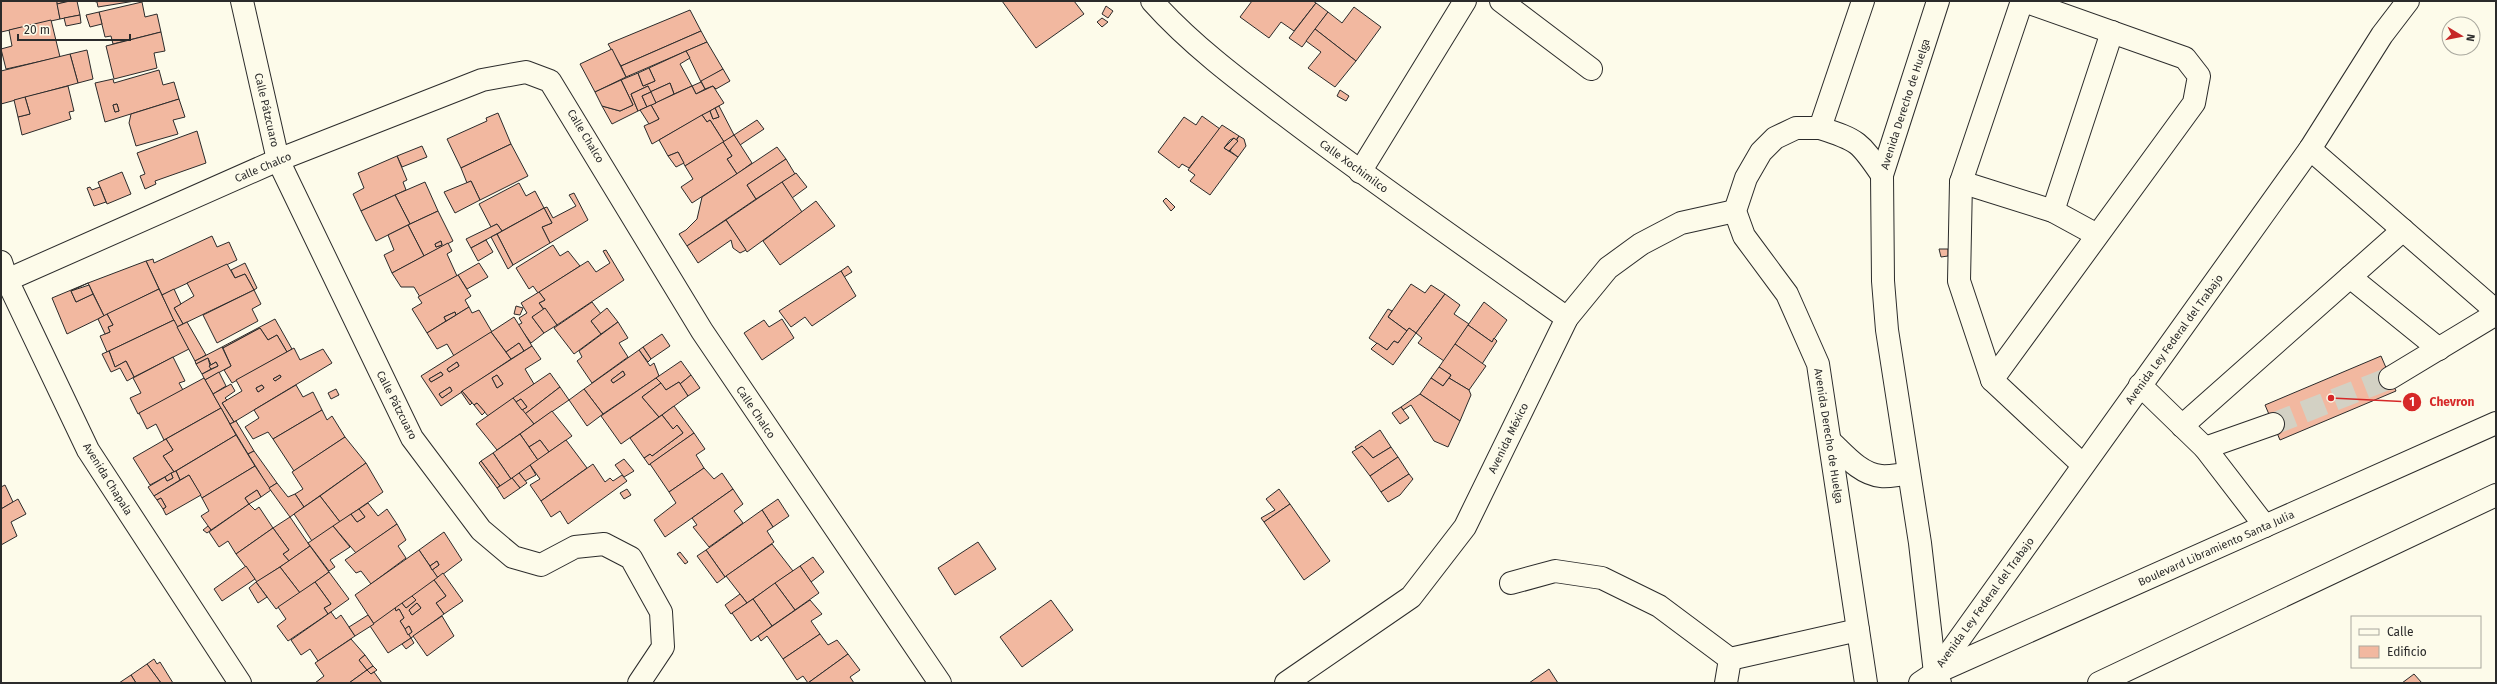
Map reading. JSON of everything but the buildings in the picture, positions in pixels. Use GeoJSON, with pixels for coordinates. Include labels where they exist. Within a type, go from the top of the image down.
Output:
{"type":"FeatureCollection","features":[{"type":"Feature","properties":{"kind":"street","name":"Calle Pátzcuaro"},"geometry":{"type":"LineString","coordinates":[[242,1],[278,160],[412,438],[481,530],[513,557],[541,565],[576,547],[604,544],[631,558],[661,612],[662,647],[639,683]]}},
{"type":"Feature","properties":{"kind":"street","name":"Calle Xochimilco"},"geometry":{"type":"LineString","coordinates":[[1152,1],[1170,21],[1246,86],[1360,172],[1567,318]]}},
{"type":"Feature","properties":{"kind":"street"},"geometry":{"type":"LineString","coordinates":[[1360,172],[1465,1]]}},
{"type":"Feature","properties":{"kind":"street"},"geometry":{"type":"LineString","coordinates":[[1501,1],[1591,69]]}},
{"type":"Feature","properties":{"kind":"street"},"geometry":{"type":"LineString","coordinates":[[1820,128],[1864,1]]}},
{"type":"Feature","properties":{"kind":"street","name":"Avenida Derecho de Huelga"},"geometry":{"type":"LineString","coordinates":[[1932,680],[1909,474],[1887,330],[1883,281],[1882,175],[1938,1]]}},
{"type":"Feature","properties":{"kind":"street"},"geometry":{"type":"LineString","coordinates":[[1992,380],[2194,102],[2199,76],[2185,58],[2023,1],[1961,182],[1959,281],[1992,380],[2083,465]]}},
{"type":"Feature","properties":{"kind":"street"},"geometry":{"type":"LineString","coordinates":[[2382,35],[2386,1]]}},
{"type":"Feature","properties":{"kind":"street","name":"Avenida Ley Federal del Trabajo"},"geometry":{"type":"LineString","coordinates":[[1932,680],[2083,465],[2310,149],[2382,35],[2408,1]]}},
{"type":"Feature","properties":{"kind":"street"},"geometry":{"type":"LineString","coordinates":[[2053,211],[2112,32]]}},
{"type":"Feature","properties":{"kind":"street","name":"Calle Chalco"},"geometry":{"type":"LineString","coordinates":[[4,271],[278,160],[482,80],[526,72],[550,81],[702,331],[940,683]]}},
{"type":"Feature","properties":{"kind":"street"},"geometry":{"type":"LineString","coordinates":[[1735,211],[1746,178],[1761,152],[1775,138],[1796,128],[1820,128],[1846,136],[1864,147],[1882,175]]}},
{"type":"Feature","properties":{"kind":"street"},"geometry":{"type":"LineString","coordinates":[[2310,149],[2496,311]]}},
{"type":"Feature","properties":{"kind":"street"},"geometry":{"type":"LineString","coordinates":[[1961,182],[2053,211],[2097,235]]}},
{"type":"Feature","properties":{"kind":"street","name":"Avenida Derecho de Huelga"},"geometry":{"type":"LineString","coordinates":[[1735,211],[1744,236],[1787,294],[1818,364],[1866,683]]}},
{"type":"Feature","properties":{"kind":"street","name":"Avenida México"},"geometry":{"type":"LineString","coordinates":[[1286,683],[1411,596],[1465,527],[1567,318],[1608,268],[1642,244],[1680,223],[1735,211]]}},
{"type":"Feature","properties":{"kind":"street"},"geometry":{"type":"LineString","coordinates":[[2182,426],[2403,230]]}},
{"type":"Feature","properties":{"kind":"street","name":"Avenida Chapala"},"geometry":{"type":"LineString","coordinates":[[4,271],[88,450],[240,683]]}},
{"type":"Feature","properties":{"kind":"street"},"geometry":{"type":"LineString","coordinates":[[2350,278],[2439,349]]}},
{"type":"Feature","properties":{"kind":"street"},"geometry":{"type":"LineString","coordinates":[[2390,378],[2496,314]]}},
{"type":"Feature","properties":{"kind":"street"},"geometry":{"type":"LineString","coordinates":[[2140,386],[2205,448],[2265,526]]}},
{"type":"Feature","properties":{"kind":"street","name":"Boulevard Libramiento Santa Julia"},"geometry":{"type":"LineString","coordinates":[[1932,680],[2265,526],[2496,423]]}},
{"type":"Feature","properties":{"kind":"street"},"geometry":{"type":"LineString","coordinates":[[2205,448],[2273,424]]}},
{"type":"Feature","properties":{"kind":"street"},"geometry":{"type":"LineString","coordinates":[[1830,441],[1854,464],[1866,471],[1881,476],[1909,474]]}},
{"type":"Feature","properties":{"kind":"street"},"geometry":{"type":"LineString","coordinates":[[2099,683],[2493,501]]}},
{"type":"Feature","properties":{"kind":"street"},"geometry":{"type":"LineString","coordinates":[[1511,583],[1555,571],[1602,578],[1659,606],[1730,659],[1858,630]]}},
{"type":"Feature","properties":{"kind":"street"},"geometry":{"type":"LineString","coordinates":[[1726,683],[1730,659]]}},
{"type":"Feature","properties":{"kind":"tunnel"},"geometry":{"type":"LineString","coordinates":[[2273,424],[2390,378]]}},
{"type":"Feature","properties":{"kind":"place","name":"Chevron"},"geometry":{"type":"Point","coordinates":[2331,398]}}]}
